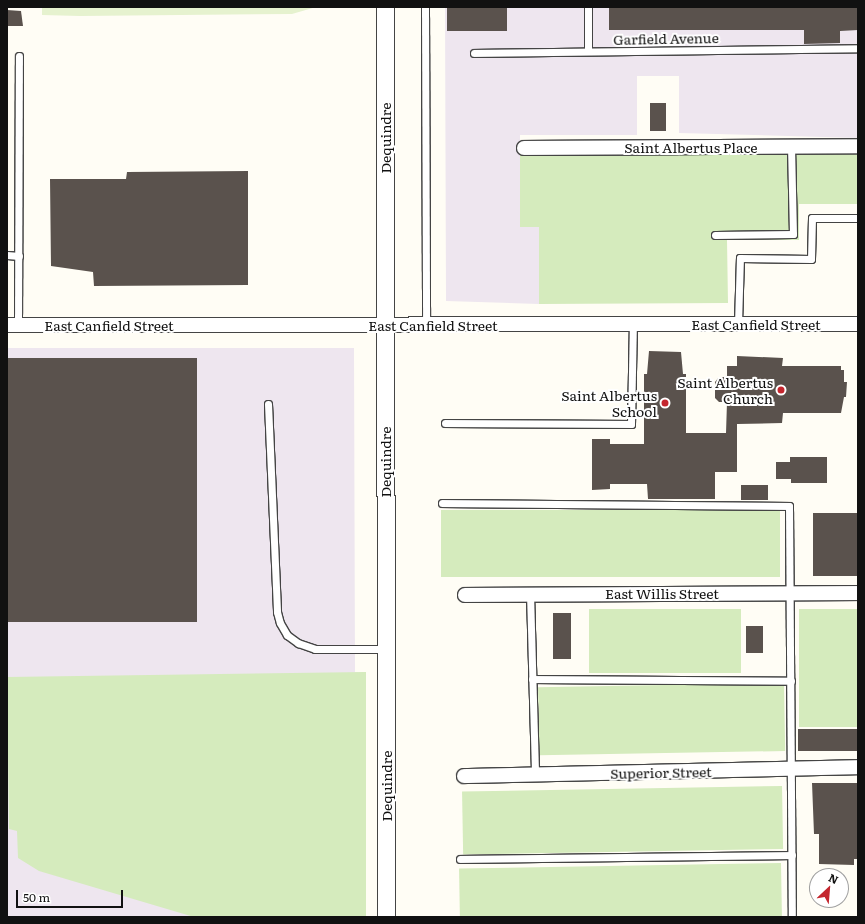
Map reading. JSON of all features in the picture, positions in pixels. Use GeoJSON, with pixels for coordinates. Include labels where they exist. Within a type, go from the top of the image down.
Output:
{"type":"FeatureCollection","features":[{"type":"Feature","properties":{"kind":"street","name":"Dequindre"},"geometry":{"type":"LineString","coordinates":[[385,7],[386,917]]}},
{"type":"Feature","properties":{"kind":"street","name":"Saint Albertus Place"},"geometry":{"type":"LineString","coordinates":[[524,148],[858,146]]}},
{"type":"Feature","properties":{"kind":"street","name":"East Canfield Street"},"geometry":{"type":"LineString","coordinates":[[12,325],[858,324]]}},
{"type":"Feature","properties":{"kind":"street","name":"East Willis Street"},"geometry":{"type":"LineString","coordinates":[[465,595],[530,593],[858,593]]}},
{"type":"Feature","properties":{"kind":"street","name":"Superior Street"},"geometry":{"type":"LineString","coordinates":[[464,776],[858,767]]}},
{"type":"Feature","properties":{"kind":"lane"},"geometry":{"type":"LineString","coordinates":[[425,7],[426,325]]}},
{"type":"Feature","properties":{"kind":"lane"},"geometry":{"type":"LineString","coordinates":[[588,7],[588,52]]}},
{"type":"Feature","properties":{"kind":"lane","name":"Garfield Avenue"},"geometry":{"type":"LineString","coordinates":[[474,53],[858,48]]}},
{"type":"Feature","properties":{"kind":"lane"},"geometry":{"type":"LineString","coordinates":[[12,325],[19,256],[19,56]]}},
{"type":"Feature","properties":{"kind":"lane"},"geometry":{"type":"LineString","coordinates":[[715,235],[793,234],[791,146]]}},
{"type":"Feature","properties":{"kind":"lane"},"geometry":{"type":"LineString","coordinates":[[738,324],[740,258],[811,259],[812,218],[858,218]]}},
{"type":"Feature","properties":{"kind":"lane"},"geometry":{"type":"LineString","coordinates":[[7,255],[19,256]]}},
{"type":"Feature","properties":{"kind":"lane"},"geometry":{"type":"LineString","coordinates":[[445,423],[631,424],[633,324]]}},
{"type":"Feature","properties":{"kind":"lane"},"geometry":{"type":"LineString","coordinates":[[268,404],[277,612],[280,623],[287,635],[298,643],[315,649],[386,649]]}},
{"type":"Feature","properties":{"kind":"lane"},"geometry":{"type":"LineString","coordinates":[[442,503],[789,506],[793,769],[792,917]]}},
{"type":"Feature","properties":{"kind":"lane"},"geometry":{"type":"LineString","coordinates":[[530,593],[535,774]]}},
{"type":"Feature","properties":{"kind":"lane"},"geometry":{"type":"LineString","coordinates":[[532,679],[792,681]]}},
{"type":"Feature","properties":{"kind":"lane"},"geometry":{"type":"LineString","coordinates":[[460,859],[792,855]]}},
{"type":"Feature","properties":{"kind":"shaded area"},"geometry":{"type":"Polygon","coordinates":[[[445,7],[858,7],[858,138],[679,133],[679,76],[637,76],[637,135],[520,135],[520,227],[539,227],[539,304],[446,301],[445,7]]]}},
{"type":"Feature","properties":{"kind":"shaded area"},"geometry":{"type":"Polygon","coordinates":[[[7,348],[354,348],[355,672],[366,672],[366,917],[7,917],[7,348]]]}},
{"type":"Feature","properties":{"kind":"green space"},"geometry":{"type":"Polygon","coordinates":[[[42,7],[316,7],[292,14],[80,16],[42,15],[42,7]]]}},
{"type":"Feature","properties":{"kind":"green space"},"geometry":{"type":"Polygon","coordinates":[[[857,153],[857,204],[799,204],[799,240],[727,240],[728,303],[539,304],[539,227],[520,227],[520,154],[857,153]]]}},
{"type":"Feature","properties":{"kind":"green space"},"geometry":{"type":"Polygon","coordinates":[[[441,510],[780,510],[780,577],[441,577],[441,510]]]}},
{"type":"Feature","properties":{"kind":"green space"},"geometry":{"type":"Polygon","coordinates":[[[589,609],[741,609],[741,673],[589,673],[589,609]]]}},
{"type":"Feature","properties":{"kind":"green space"},"geometry":{"type":"Polygon","coordinates":[[[799,609],[858,609],[858,727],[799,727],[799,609]]]}},
{"type":"Feature","properties":{"kind":"green space"},"geometry":{"type":"Polygon","coordinates":[[[366,672],[366,917],[194,917],[39,871],[18,858],[17,831],[9,829],[7,677],[366,672]]]}},
{"type":"Feature","properties":{"kind":"green space"},"geometry":{"type":"Polygon","coordinates":[[[784,683],[785,751],[539,755],[538,687],[784,683]]]}},
{"type":"Feature","properties":{"kind":"green space"},"geometry":{"type":"Polygon","coordinates":[[[782,786],[783,849],[463,855],[462,792],[782,786]]]}},
{"type":"Feature","properties":{"kind":"green space"},"geometry":{"type":"Polygon","coordinates":[[[781,863],[782,917],[460,917],[459,869],[781,863]]]}},
{"type":"Feature","properties":{"kind":"building"},"geometry":{"type":"Polygon","coordinates":[[[447,7],[507,7],[507,31],[447,31],[447,7]]]}},
{"type":"Feature","properties":{"kind":"building"},"geometry":{"type":"Polygon","coordinates":[[[609,7],[858,7],[858,30],[840,31],[840,43],[804,44],[804,30],[609,30],[609,7]]]}},
{"type":"Feature","properties":{"kind":"building"},"geometry":{"type":"Polygon","coordinates":[[[7,10],[21,11],[23,26],[7,26],[7,10]]]}},
{"type":"Feature","properties":{"kind":"building"},"geometry":{"type":"Polygon","coordinates":[[[650,103],[666,103],[666,131],[650,131],[650,103]]]}},
{"type":"Feature","properties":{"kind":"building"},"geometry":{"type":"Polygon","coordinates":[[[248,171],[248,285],[94,286],[93,272],[51,266],[50,179],[126,179],[127,172],[248,171]]]}},
{"type":"Feature","properties":{"kind":"building"},"geometry":{"type":"Polygon","coordinates":[[[649,351],[681,352],[683,374],[686,374],[686,433],[726,433],[727,402],[719,402],[715,398],[715,382],[719,377],[727,377],[727,366],[737,366],[737,356],[783,358],[782,366],[841,366],[841,370],[844,370],[844,382],[847,382],[846,397],[844,397],[841,413],[783,413],[782,423],[737,424],[737,472],[715,472],[715,499],[648,499],[647,484],[610,484],[610,489],[592,490],[592,439],[610,439],[610,444],[644,444],[644,374],[647,374],[649,351]]]}},
{"type":"Feature","properties":{"kind":"building"},"geometry":{"type":"Polygon","coordinates":[[[7,358],[197,358],[197,622],[7,622],[7,358]]]}},
{"type":"Feature","properties":{"kind":"building"},"geometry":{"type":"Polygon","coordinates":[[[790,457],[827,457],[827,483],[791,483],[791,479],[776,479],[776,462],[790,462],[790,457]]]}},
{"type":"Feature","properties":{"kind":"building"},"geometry":{"type":"Polygon","coordinates":[[[741,485],[768,485],[768,500],[741,500],[741,485]]]}},
{"type":"Feature","properties":{"kind":"building"},"geometry":{"type":"Polygon","coordinates":[[[813,513],[858,513],[858,576],[813,576],[813,513]]]}},
{"type":"Feature","properties":{"kind":"building"},"geometry":{"type":"Polygon","coordinates":[[[553,613],[571,613],[571,659],[553,659],[553,613]]]}},
{"type":"Feature","properties":{"kind":"building"},"geometry":{"type":"Polygon","coordinates":[[[746,626],[763,626],[763,653],[746,653],[746,626]]]}},
{"type":"Feature","properties":{"kind":"building"},"geometry":{"type":"Polygon","coordinates":[[[798,729],[858,729],[858,751],[798,751],[798,729]]]}},
{"type":"Feature","properties":{"kind":"building"},"geometry":{"type":"Polygon","coordinates":[[[812,783],[858,783],[858,859],[854,859],[854,865],[819,864],[819,834],[814,834],[812,783]]]}},
{"type":"Feature","properties":{"kind":"place","name":"Saint Albertus Church"},"geometry":{"type":"Point","coordinates":[781,390]}},
{"type":"Feature","properties":{"kind":"place","name":"Saint Albertus School"},"geometry":{"type":"Point","coordinates":[665,403]}}]}
